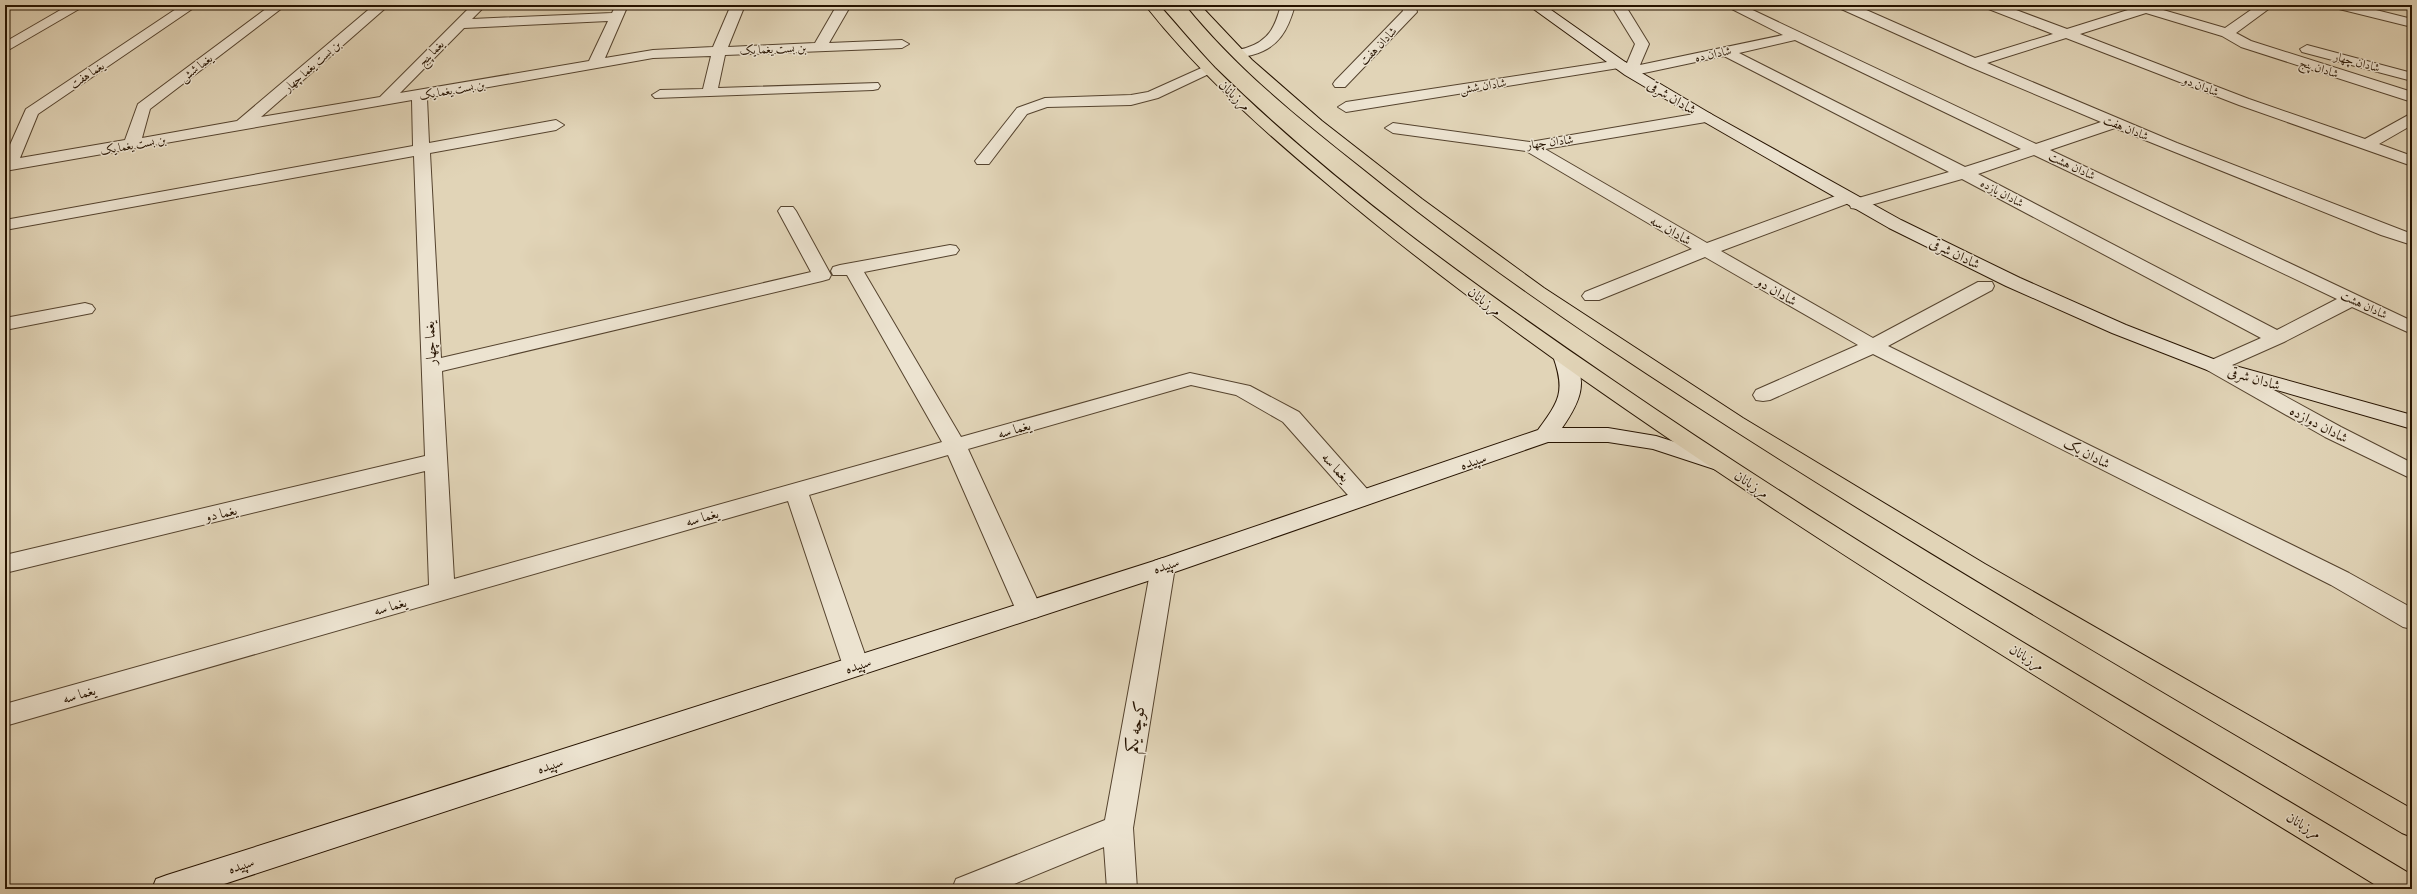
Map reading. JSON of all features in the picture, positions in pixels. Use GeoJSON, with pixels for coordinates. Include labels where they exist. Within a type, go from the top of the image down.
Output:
{"type":"FeatureCollection","features":[{"type":"Feature","properties":{"kind":"main road","name":"مرزبانان"},"geometry":{"type":"LineString","coordinates":[[1152,5],[1208,70],[1276,133],[1374,215],[1494,308],[1724,466],[1936,602],[2409,889]]}},
{"type":"Feature","properties":{"kind":"main road"},"geometry":{"type":"LineString","coordinates":[[1193,5],[1239,54],[1316,124],[1423,208],[1536,292],[1735,423],[1976,570],[2412,824]]}},
{"type":"Feature","properties":{"kind":"street"},"geometry":{"type":"LineString","coordinates":[[5,48],[79,5]]}},
{"type":"Feature","properties":{"kind":"street","name":"یغما هفت"},"geometry":{"type":"LineString","coordinates":[[7,166],[31,112],[191,5]]}},
{"type":"Feature","properties":{"kind":"street","name":"یغما شش"},"geometry":{"type":"LineString","coordinates":[[132,145],[143,107],[279,5]]}},
{"type":"Feature","properties":{"kind":"street","name":"بن بست یغما چهار"},"geometry":{"type":"LineString","coordinates":[[241,126],[382,5]]}},
{"type":"Feature","properties":{"kind":"street","name":"یغما پنج"},"geometry":{"type":"LineString","coordinates":[[383,102],[479,5]]}},
{"type":"Feature","properties":{"kind":"street"},"geometry":{"type":"LineString","coordinates":[[710,93],[719,52],[738,5]]}},
{"type":"Feature","properties":{"kind":"street"},"geometry":{"type":"LineString","coordinates":[[819,48],[844,5]]}},
{"type":"Feature","properties":{"kind":"street"},"geometry":{"type":"LineString","coordinates":[[1239,54],[1262,49],[1275,39],[1288,5]]}},
{"type":"Feature","properties":{"kind":"street","name":"شادان هفت"},"geometry":{"type":"LineString","coordinates":[[1340,84],[1410,12],[1408,5]]}},
{"type":"Feature","properties":{"kind":"street","name":"شادان شرقی"},"geometry":{"type":"LineString","coordinates":[[1535,5],[1625,68],[1706,117],[1852,201],[2014,282],[2119,329],[2214,366],[2412,422]]}},
{"type":"Feature","properties":{"kind":"street"},"geometry":{"type":"LineString","coordinates":[[1618,5],[1642,44],[1625,68]]}},
{"type":"Feature","properties":{"kind":"street","name":"شادان هشت"},"geometry":{"type":"LineString","coordinates":[[1731,5],[2412,328]]}},
{"type":"Feature","properties":{"kind":"street","name":"شادان هفت"},"geometry":{"type":"LineString","coordinates":[[1844,5],[1973,63],[2115,124],[2364,223],[2412,240]]}},
{"type":"Feature","properties":{"kind":"street","name":"شادان دو"},"geometry":{"type":"LineString","coordinates":[[1991,5],[2244,102],[2412,161]]}},
{"type":"Feature","properties":{"kind":"street"},"geometry":{"type":"LineString","coordinates":[[2131,5],[2230,31],[2267,5]]}},
{"type":"Feature","properties":{"kind":"street"},"geometry":{"type":"LineString","coordinates":[[2340,5],[2412,23]]}},
{"type":"Feature","properties":{"kind":"street"},"geometry":{"type":"LineString","coordinates":[[1973,63],[2146,9]]}},
{"type":"Feature","properties":{"kind":"street"},"geometry":{"type":"LineString","coordinates":[[460,24],[619,11],[595,64]]}},
{"type":"Feature","properties":{"kind":"street","name":"شادان چهار"},"geometry":{"type":"LineString","coordinates":[[2230,31],[2412,76]]}},
{"type":"Feature","properties":{"kind":"street","name":"شادان پنج"},"geometry":{"type":"LineString","coordinates":[[2230,31],[2246,44],[2412,97]]}},
{"type":"Feature","properties":{"kind":"street","name":"شادان ده"},"geometry":{"type":"LineString","coordinates":[[1625,68],[1725,51],[1796,36]]}},
{"type":"Feature","properties":{"kind":"street","name":"بن بست یغما یک"},"geometry":{"type":"LineString","coordinates":[[7,166],[419,96],[654,54],[902,44]]}},
{"type":"Feature","properties":{"kind":"street","name":"شادان یازده"},"geometry":{"type":"LineString","coordinates":[[1725,51],[1964,173],[2277,338]]}},
{"type":"Feature","properties":{"kind":"street","name":"شادان شش"},"geometry":{"type":"LineString","coordinates":[[1346,107],[1625,68]]}},
{"type":"Feature","properties":{"kind":"street"},"geometry":{"type":"LineString","coordinates":[[983,161],[1022,111],[1044,103],[1131,100],[1152,94],[1208,70]]}},
{"type":"Feature","properties":{"kind":"street"},"geometry":{"type":"LineString","coordinates":[[660,95],[873,86]]}},
{"type":"Feature","properties":{"kind":"street","name":"یغما چهار"},"geometry":{"type":"LineString","coordinates":[[419,96],[442,591]]}},
{"type":"Feature","properties":{"kind":"street","name":"شادان چهار"},"geometry":{"type":"LineString","coordinates":[[1393,128],[1530,147],[1706,117]]}},
{"type":"Feature","properties":{"kind":"street"},"geometry":{"type":"LineString","coordinates":[[2366,145],[2412,118]]}},
{"type":"Feature","properties":{"kind":"street"},"geometry":{"type":"LineString","coordinates":[[1706,250],[1852,201],[1964,173],[2115,124]]}},
{"type":"Feature","properties":{"kind":"street"},"geometry":{"type":"LineString","coordinates":[[5,225],[556,125]]}},
{"type":"Feature","properties":{"kind":"street","name":"شادان سه"},"geometry":{"type":"LineString","coordinates":[[1530,147],[1706,250]]}},
{"type":"Feature","properties":{"kind":"street"},"geometry":{"type":"LineString","coordinates":[[787,210],[822,274]]}},
{"type":"Feature","properties":{"kind":"street"},"geometry":{"type":"LineString","coordinates":[[432,367],[822,274],[950,250]]}},
{"type":"Feature","properties":{"kind":"street","name":"شادان دو"},"geometry":{"type":"LineString","coordinates":[[1706,250],[1873,346]]}},
{"type":"Feature","properties":{"kind":"street","name":"شادان سه"},"geometry":{"type":"LineString","coordinates":[[1592,296],[1706,250]]}},
{"type":"Feature","properties":{"kind":"street"},"geometry":{"type":"LineString","coordinates":[[853,268],[955,446],[1029,610]]}},
{"type":"Feature","properties":{"kind":"street"},"geometry":{"type":"LineString","coordinates":[[1763,395],[1873,346],[1985,286]]}},
{"type":"Feature","properties":{"kind":"street"},"geometry":{"type":"LineString","coordinates":[[2214,366],[2277,338],[2352,299]]}},
{"type":"Feature","properties":{"kind":"street"},"geometry":{"type":"LineString","coordinates":[[5,324],[85,309]]}},
{"type":"Feature","properties":{"kind":"street","name":"شادان یک"},"geometry":{"type":"LineString","coordinates":[[1873,346],[2340,579],[2412,620]]}},
{"type":"Feature","properties":{"kind":"street"},"geometry":{"type":"LineString","coordinates":[[1546,435],[1572,398],[1571,376],[1563,356]]}},
{"type":"Feature","properties":{"kind":"street","name":"شادان دوازده"},"geometry":{"type":"LineString","coordinates":[[2214,366],[2333,432],[2412,472]]}},
{"type":"Feature","properties":{"kind":"street","name":"یغما سه"},"geometry":{"type":"LineString","coordinates":[[5,715],[1190,379],[1244,390],[1291,417],[1363,498]]}},
{"type":"Feature","properties":{"kind":"street","name":"سپیده"},"geometry":{"type":"LineString","coordinates":[[167,889],[1163,567],[1546,435],[1608,435],[1656,443],[1724,466]]}},
{"type":"Feature","properties":{"kind":"street","name":"یغما دو"},"geometry":{"type":"LineString","coordinates":[[5,564],[436,461]]}},
{"type":"Feature","properties":{"kind":"street"},"geometry":{"type":"LineString","coordinates":[[796,491],[856,666]]}},
{"type":"Feature","properties":{"kind":"street","name":"کوچه یکم"},"geometry":{"type":"LineString","coordinates":[[1122,889],[1118,828],[1163,567]]}},
{"type":"Feature","properties":{"kind":"street"},"geometry":{"type":"LineString","coordinates":[[967,889],[1118,828]]}}]}
